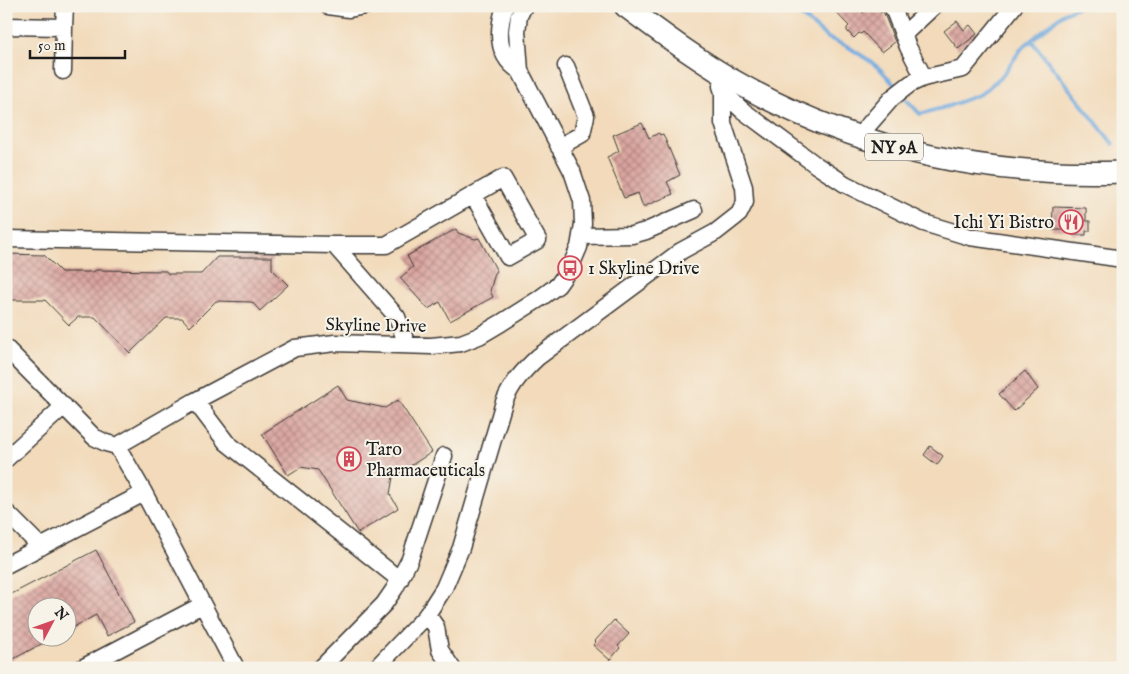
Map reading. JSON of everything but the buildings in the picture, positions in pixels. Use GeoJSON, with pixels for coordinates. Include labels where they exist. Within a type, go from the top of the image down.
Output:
{"type":"FeatureCollection","features":[{"type":"Feature","properties":{"kind":"main road","name":"NY 9A"},"geometry":{"type":"LineString","coordinates":[[625,6],[675,43],[723,83],[858,137],[923,154],[980,165],[1058,172],[1123,172]]}},
{"type":"Feature","properties":{"kind":"street"},"geometry":{"type":"LineString","coordinates":[[63,71],[65,6]]}},
{"type":"Feature","properties":{"kind":"street"},"geometry":{"type":"LineString","coordinates":[[328,6],[349,9],[366,6]]}},
{"type":"Feature","properties":{"kind":"street","name":"Skyline Drive"},"geometry":{"type":"LineString","coordinates":[[117,446],[195,401],[296,348],[313,344],[334,343],[443,346],[462,343],[479,336],[535,302],[549,292],[564,277],[575,258],[582,236],[583,212],[581,196],[572,171],[520,71],[506,59],[501,47],[500,30],[505,6]]}},
{"type":"Feature","properties":{"kind":"street","name":"Skyline Drive"},"geometry":{"type":"LineString","coordinates":[[520,71],[517,31],[524,6]]}},
{"type":"Feature","properties":{"kind":"street"},"geometry":{"type":"LineString","coordinates":[[896,6],[893,8],[917,81]]}},
{"type":"Feature","properties":{"kind":"street"},"geometry":{"type":"LineString","coordinates":[[903,35],[934,6]]}},
{"type":"Feature","properties":{"kind":"street"},"geometry":{"type":"LineString","coordinates":[[858,137],[892,98],[917,81],[963,68],[1014,6]]}},
{"type":"Feature","properties":{"kind":"street"},"geometry":{"type":"LineString","coordinates":[[6,26],[64,27]]}},
{"type":"Feature","properties":{"kind":"street"},"geometry":{"type":"LineString","coordinates":[[559,147],[582,134],[586,116],[566,66]]}},
{"type":"Feature","properties":{"kind":"street"},"geometry":{"type":"LineString","coordinates":[[723,83],[742,110],[823,170],[845,184],[924,223],[970,236],[1123,259]]}},
{"type":"Feature","properties":{"kind":"street"},"geometry":{"type":"LineString","coordinates":[[376,668],[402,643],[427,614],[444,588],[461,548],[504,402],[519,376],[538,357],[681,251],[716,232],[740,214],[745,202],[744,186],[724,123],[723,83]]}},
{"type":"Feature","properties":{"kind":"street"},"geometry":{"type":"LineString","coordinates":[[6,239],[386,245],[473,195],[503,178],[538,240],[508,257],[473,195]]}},
{"type":"Feature","properties":{"kind":"street"},"geometry":{"type":"LineString","coordinates":[[582,236],[632,235],[646,231],[694,210]]}},
{"type":"Feature","properties":{"kind":"street"},"geometry":{"type":"LineString","coordinates":[[334,245],[397,316],[407,345]]}},
{"type":"Feature","properties":{"kind":"street"},"geometry":{"type":"LineString","coordinates":[[6,348],[94,436],[106,443],[117,446],[144,493],[236,668]]}},
{"type":"Feature","properties":{"kind":"street"},"geometry":{"type":"LineString","coordinates":[[195,401],[226,442],[400,580]]}},
{"type":"Feature","properties":{"kind":"street"},"geometry":{"type":"LineString","coordinates":[[6,460],[64,406]]}},
{"type":"Feature","properties":{"kind":"street"},"geometry":{"type":"LineString","coordinates":[[322,668],[384,604],[400,580],[410,559],[444,456]]}},
{"type":"Feature","properties":{"kind":"street"},"geometry":{"type":"LineString","coordinates":[[6,565],[144,493]]}},
{"type":"Feature","properties":{"kind":"street"},"geometry":{"type":"LineString","coordinates":[[6,512],[41,547]]}},
{"type":"Feature","properties":{"kind":"street"},"geometry":{"type":"LineString","coordinates":[[82,668],[202,605]]}},
{"type":"Feature","properties":{"kind":"street"},"geometry":{"type":"LineString","coordinates":[[427,614],[436,627],[440,650],[452,668]]}},
{"type":"Feature","properties":{"kind":"waterway"},"geometry":{"type":"LineString","coordinates":[[784,6],[798,13],[828,38],[847,46],[870,61],[897,88]]}},
{"type":"Feature","properties":{"kind":"waterway"},"geometry":{"type":"LineString","coordinates":[[903,96],[920,114],[981,94],[1002,76],[1022,48],[1064,13],[1080,6]]}},
{"type":"Feature","properties":{"kind":"waterway"},"geometry":{"type":"LineString","coordinates":[[1031,40],[1113,144]]}},
{"type":"Feature","properties":{"kind":"place","name":"Ichi Yi Bistro"},"geometry":{"type":"Point","coordinates":[1071,222]}},
{"type":"Feature","properties":{"kind":"place","name":"1 Skyline Drive"},"geometry":{"type":"Point","coordinates":[570,268]}},
{"type":"Feature","properties":{"kind":"place","name":"Taro Pharmaceuticals"},"geometry":{"type":"Point","coordinates":[349,459]}}]}
